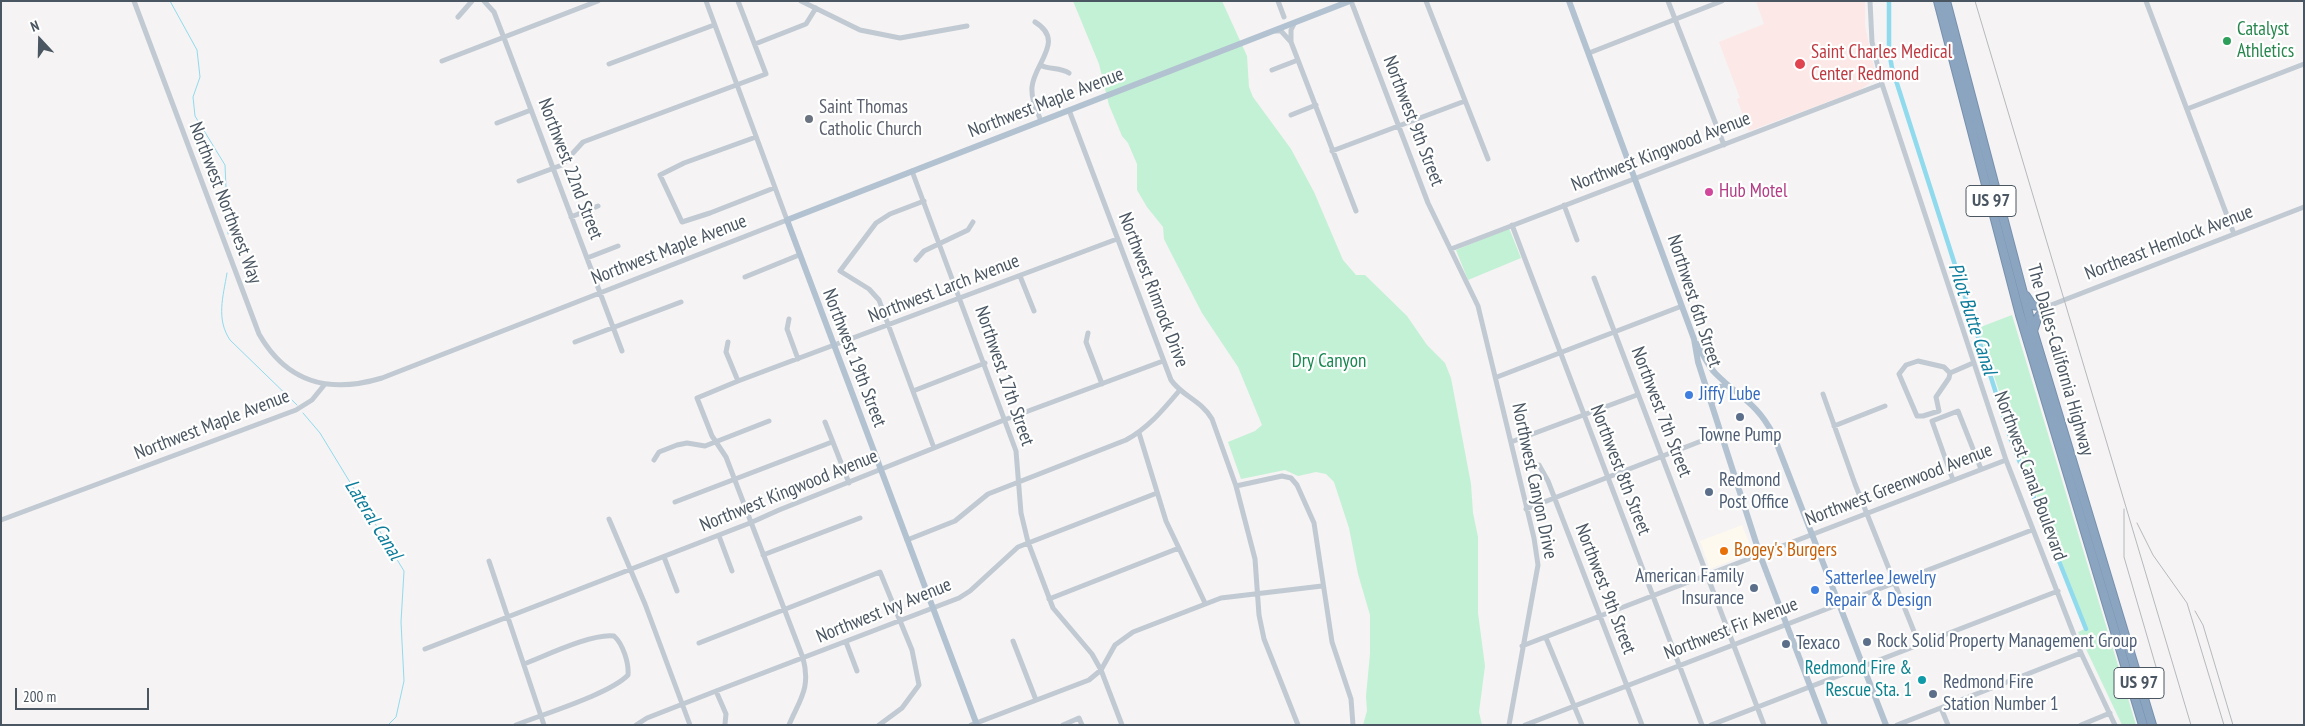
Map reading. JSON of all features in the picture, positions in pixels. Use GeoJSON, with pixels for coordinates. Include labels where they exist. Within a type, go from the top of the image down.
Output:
{"type":"FeatureCollection","features":[{"type":"Feature","properties":{"kind":"highway","name":"The Dalles-California Highway"},"geometry":{"type":"LineString","coordinates":[[1938,1],[2020,315],[2143,725]]}},
{"type":"Feature","properties":{"kind":"highway","name":"The Dalles-California Highway"},"geometry":{"type":"LineString","coordinates":[[1946,1],[2033,331],[2152,725]]}},
{"type":"Feature","properties":{"kind":"highway"},"geometry":{"type":"LineString","coordinates":[[2022,290],[2032,305],[2046,307],[2037,319],[2033,331]]}},
{"type":"Feature","properties":{"kind":"main road","name":"Northwest Maple Avenue"},"geometry":{"type":"LineString","coordinates":[[787,220],[1350,1]]}},
{"type":"Feature","properties":{"kind":"main road","name":"Northwest 6th Street"},"geometry":{"type":"LineString","coordinates":[[1569,1],[1694,339],[1698,362],[1760,555],[1825,725]]}},
{"type":"Feature","properties":{"kind":"main road","name":"Northwest 19th Street"},"geometry":{"type":"LineString","coordinates":[[787,220],[975,724]]}},
{"type":"Feature","properties":{"kind":"main road"},"geometry":{"type":"LineString","coordinates":[[1694,339],[1714,372],[1752,404],[1764,417],[1773,434],[1886,725]]}},
{"type":"Feature","properties":{"kind":"main road"},"geometry":{"type":"LineString","coordinates":[[1712,404],[1714,391],[1720,387],[1729,386]]}},
{"type":"Feature","properties":{"kind":"street","name":"Northwest Northwest Way"},"geometry":{"type":"LineString","coordinates":[[134,1],[259,334],[266,347],[286,367],[298,375],[325,384]]}},
{"type":"Feature","properties":{"kind":"street"},"geometry":{"type":"LineString","coordinates":[[458,18],[472,1]]}},
{"type":"Feature","properties":{"kind":"street","name":"Northwest 22nd Street"},"geometry":{"type":"LineString","coordinates":[[484,1],[494,12],[622,351]]}},
{"type":"Feature","properties":{"kind":"street"},"geometry":{"type":"LineString","coordinates":[[442,61],[598,1]]}},
{"type":"Feature","properties":{"kind":"street","name":"Northwest 19th Street"},"geometry":{"type":"LineString","coordinates":[[706,1],[787,220]]}},
{"type":"Feature","properties":{"kind":"street"},"geometry":{"type":"LineString","coordinates":[[519,181],[562,165],[583,142],[672,107],[691,103],[766,74],[738,1]]}},
{"type":"Feature","properties":{"kind":"street"},"geometry":{"type":"LineString","coordinates":[[801,1],[860,30],[900,38],[968,26]]}},
{"type":"Feature","properties":{"kind":"street"},"geometry":{"type":"LineString","coordinates":[[1278,1],[1284,17]]}},
{"type":"Feature","properties":{"kind":"street","name":"Northwest 9th Street"},"geometry":{"type":"LineString","coordinates":[[1350,1],[1431,210],[1451,249]]}},
{"type":"Feature","properties":{"kind":"street"},"geometry":{"type":"LineString","coordinates":[[1426,1],[1488,159]]}},
{"type":"Feature","properties":{"kind":"street"},"geometry":{"type":"LineString","coordinates":[[1668,1],[1724,145]]}},
{"type":"Feature","properties":{"kind":"street"},"geometry":{"type":"LineString","coordinates":[[1589,53],[1722,1]]}},
{"type":"Feature","properties":{"kind":"street","name":"Northwest Canal Boulevard"},"geometry":{"type":"LineString","coordinates":[[1870,1],[1872,42],[1882,84],[1973,363],[2032,530],[2082,652],[2115,725]]}},
{"type":"Feature","properties":{"kind":"street"},"geometry":{"type":"LineString","coordinates":[[2146,1],[2234,234]]}},
{"type":"Feature","properties":{"kind":"street"},"geometry":{"type":"LineString","coordinates":[[755,44],[806,24],[816,8]]}},
{"type":"Feature","properties":{"kind":"street"},"geometry":{"type":"LineString","coordinates":[[1035,22],[1044,28],[1048,37],[1048,50],[1032,87],[1032,100],[1041,121]]}},
{"type":"Feature","properties":{"kind":"street"},"geometry":{"type":"LineString","coordinates":[[609,64],[714,24]]}},
{"type":"Feature","properties":{"kind":"street"},"geometry":{"type":"LineString","coordinates":[[1294,24],[1291,30],[1292,42],[1356,211]]}},
{"type":"Feature","properties":{"kind":"street"},"geometry":{"type":"LineString","coordinates":[[1275,31],[1281,31],[1292,42]]}},
{"type":"Feature","properties":{"kind":"street"},"geometry":{"type":"LineString","coordinates":[[1272,70],[1298,60]]}},
{"type":"Feature","properties":{"kind":"street"},"geometry":{"type":"LineString","coordinates":[[2188,109],[2304,64]]}},
{"type":"Feature","properties":{"kind":"street"},"geometry":{"type":"LineString","coordinates":[[1040,65],[1053,69],[1063,68],[1069,73]]}},
{"type":"Feature","properties":{"kind":"street","name":"Northwest Kingwood Avenue"},"geometry":{"type":"LineString","coordinates":[[1451,249],[1882,84]]}},
{"type":"Feature","properties":{"kind":"street"},"geometry":{"type":"LineString","coordinates":[[1332,151],[1465,101]]}},
{"type":"Feature","properties":{"kind":"street"},"geometry":{"type":"LineString","coordinates":[[1291,115],[1316,106]]}},
{"type":"Feature","properties":{"kind":"street"},"geometry":{"type":"LineString","coordinates":[[497,123],[532,110]]}},
{"type":"Feature","properties":{"kind":"street","name":"Northwest Rimrock Drive"},"geometry":{"type":"LineString","coordinates":[[1069,110],[1171,380],[1179,391],[1207,410],[1236,486],[1255,559],[1257,595],[1264,638],[1298,725]]}},
{"type":"Feature","properties":{"kind":"street"},"geometry":{"type":"LineString","coordinates":[[756,137],[684,163],[660,175],[682,222],[774,188]]}},
{"type":"Feature","properties":{"kind":"street","name":"Northwest 17th Street"},"geometry":{"type":"LineString","coordinates":[[912,171],[985,363],[1016,451],[1021,513],[1028,542],[1049,599],[1058,616],[1092,654],[1101,670],[1122,725]]}},
{"type":"Feature","properties":{"kind":"street"},"geometry":{"type":"LineString","coordinates":[[924,202],[890,214],[876,222],[840,271],[869,289],[879,300],[934,448]]}},
{"type":"Feature","properties":{"kind":"street"},"geometry":{"type":"LineString","coordinates":[[1564,205],[1577,240]]}},
{"type":"Feature","properties":{"kind":"street"},"geometry":{"type":"LineString","coordinates":[[571,216],[598,206]]}},
{"type":"Feature","properties":{"kind":"street","name":"Northeast Hemlock Avenue"},"geometry":{"type":"LineString","coordinates":[[2046,307],[2304,207]]}},
{"type":"Feature","properties":{"kind":"street","name":"Northwest Maple Avenue"},"geometry":{"type":"LineString","coordinates":[[1,520],[296,410],[312,400],[325,384],[362,384],[382,378],[787,220]]}},
{"type":"Feature","properties":{"kind":"street"},"geometry":{"type":"LineString","coordinates":[[916,260],[924,251],[968,230],[973,222]]}},
{"type":"Feature","properties":{"kind":"street","name":"Northwest 8th Street"},"geometry":{"type":"LineString","coordinates":[[1512,225],[1702,725]]}},
{"type":"Feature","properties":{"kind":"street","name":"Northwest Larch Avenue"},"geometry":{"type":"LineString","coordinates":[[716,442],[697,398],[1118,239]]}},
{"type":"Feature","properties":{"kind":"street"},"geometry":{"type":"LineString","coordinates":[[587,258],[618,246]]}},
{"type":"Feature","properties":{"kind":"street","name":"Northwest Canyon Drive"},"geometry":{"type":"LineString","coordinates":[[1451,249],[1478,306],[1534,538],[1538,565],[1509,725]]}},
{"type":"Feature","properties":{"kind":"street"},"geometry":{"type":"LineString","coordinates":[[745,277],[799,255]]}},
{"type":"Feature","properties":{"kind":"street"},"geometry":{"type":"LineString","coordinates":[[1020,276],[1034,312]]}},
{"type":"Feature","properties":{"kind":"street","name":"Northwest 7th Street"},"geometry":{"type":"LineString","coordinates":[[1594,278],[1764,725]]}},
{"type":"Feature","properties":{"kind":"street"},"geometry":{"type":"LineString","coordinates":[[575,342],[681,302]]}},
{"type":"Feature","properties":{"kind":"street"},"geometry":{"type":"LineString","coordinates":[[1496,377],[1682,306]]}},
{"type":"Feature","properties":{"kind":"street"},"geometry":{"type":"LineString","coordinates":[[789,319],[787,329],[798,359]]}},
{"type":"Feature","properties":{"kind":"street"},"geometry":{"type":"LineString","coordinates":[[1088,333],[1086,342],[1102,384]]}},
{"type":"Feature","properties":{"kind":"street"},"geometry":{"type":"LineString","coordinates":[[728,342],[726,352],[738,381]]}},
{"type":"Feature","properties":{"kind":"street","name":"Northwest Kingwood Avenue"},"geometry":{"type":"LineString","coordinates":[[425,649],[750,524],[771,513],[1004,420],[1163,361]]}},
{"type":"Feature","properties":{"kind":"street"},"geometry":{"type":"LineString","coordinates":[[1918,361],[1944,367],[1950,372],[1949,378],[1936,397],[1939,411],[1917,416],[1899,374],[1900,371],[1918,361]]}},
{"type":"Feature","properties":{"kind":"street"},"geometry":{"type":"LineString","coordinates":[[913,391],[985,363]]}},
{"type":"Feature","properties":{"kind":"street"},"geometry":{"type":"LineString","coordinates":[[1950,372],[1973,363]]}},
{"type":"Feature","properties":{"kind":"street"},"geometry":{"type":"LineString","coordinates":[[907,540],[955,521],[988,494],[1126,440],[1139,433],[1179,391]]}},
{"type":"Feature","properties":{"kind":"street"},"geometry":{"type":"LineString","coordinates":[[1823,394],[1867,514],[1920,644]]}},
{"type":"Feature","properties":{"kind":"street"},"geometry":{"type":"LineString","coordinates":[[1511,442],[1637,395]]}},
{"type":"Feature","properties":{"kind":"street"},"geometry":{"type":"LineString","coordinates":[[1834,426],[1885,406]]}},
{"type":"Feature","properties":{"kind":"street"},"geometry":{"type":"LineString","coordinates":[[1953,480],[1932,421],[1958,411],[1981,469]]}},
{"type":"Feature","properties":{"kind":"street"},"geometry":{"type":"LineString","coordinates":[[654,460],[659,452],[676,445],[687,443],[705,446],[769,421]]}},
{"type":"Feature","properties":{"kind":"street"},"geometry":{"type":"LineString","coordinates":[[825,422],[848,483]]}},
{"type":"Feature","properties":{"kind":"street"},"geometry":{"type":"LineString","coordinates":[[1139,433],[1166,521],[1205,603]]}},
{"type":"Feature","properties":{"kind":"street"},"geometry":{"type":"LineString","coordinates":[[1526,509],[1722,433]]}},
{"type":"Feature","properties":{"kind":"street"},"geometry":{"type":"LineString","coordinates":[[716,442],[726,457],[750,524],[803,658],[807,678],[803,696],[789,725]]}},
{"type":"Feature","properties":{"kind":"street"},"geometry":{"type":"LineString","coordinates":[[675,502],[832,442]]}},
{"type":"Feature","properties":{"kind":"street","name":"Northwest Greenwood Avenue"},"geometry":{"type":"LineString","coordinates":[[1522,646],[2006,460]]}},
{"type":"Feature","properties":{"kind":"street","name":"Northwest 9th Street"},"geometry":{"type":"LineString","coordinates":[[1539,465],[1554,498],[1642,725]]}},
{"type":"Feature","properties":{"kind":"street"},"geometry":{"type":"LineString","coordinates":[[1236,486],[1282,476],[1291,478],[1298,485],[1314,523],[1322,586],[1332,642],[1351,700],[1354,725]]}},
{"type":"Feature","properties":{"kind":"street","name":"Northwest Ivy Avenue"},"geometry":{"type":"LineString","coordinates":[[636,725],[647,718],[682,704],[932,609],[970,592],[1010,552],[1028,542],[1157,493]]}},
{"type":"Feature","properties":{"kind":"street"},"geometry":{"type":"LineString","coordinates":[[763,555],[860,518]]}},
{"type":"Feature","properties":{"kind":"street"},"geometry":{"type":"LineString","coordinates":[[610,519],[645,604],[690,725]]}},
{"type":"Feature","properties":{"kind":"street","name":"Northwest Fir Avenue"},"geometry":{"type":"LineString","coordinates":[[1525,725],[2032,530]]}},
{"type":"Feature","properties":{"kind":"street"},"geometry":{"type":"LineString","coordinates":[[719,536],[732,571]]}},
{"type":"Feature","properties":{"kind":"street"},"geometry":{"type":"LineString","coordinates":[[1049,599],[1179,548]]}},
{"type":"Feature","properties":{"kind":"street"},"geometry":{"type":"LineString","coordinates":[[664,557],[677,591]]}},
{"type":"Feature","properties":{"kind":"street"},"geometry":{"type":"LineString","coordinates":[[489,561],[544,725]]}},
{"type":"Feature","properties":{"kind":"street"},"geometry":{"type":"LineString","coordinates":[[699,643],[880,572],[912,650],[919,685],[902,708],[878,725]]}},
{"type":"Feature","properties":{"kind":"street"},"geometry":{"type":"LineString","coordinates":[[975,724],[1089,680],[1101,670],[1115,645],[1121,639],[1133,632],[1205,603],[1222,598],[1322,586]]}},
{"type":"Feature","properties":{"kind":"street"},"geometry":{"type":"LineString","coordinates":[[1710,725],[2058,591]]}},
{"type":"Feature","properties":{"kind":"street"},"geometry":{"type":"LineString","coordinates":[[516,725],[597,694],[622,681],[628,675],[627,663],[619,642],[614,636],[608,635],[581,642],[524,664]]}},
{"type":"Feature","properties":{"kind":"street"},"geometry":{"type":"LineString","coordinates":[[1546,638],[1582,725]]}},
{"type":"Feature","properties":{"kind":"street"},"geometry":{"type":"LineString","coordinates":[[1013,641],[1036,700]]}},
{"type":"Feature","properties":{"kind":"street"},"geometry":{"type":"LineString","coordinates":[[846,642],[857,671]]}},
{"type":"Feature","properties":{"kind":"street"},"geometry":{"type":"LineString","coordinates":[[1897,725],[2082,652]]}},
{"type":"Feature","properties":{"kind":"street"},"geometry":{"type":"LineString","coordinates":[[716,691],[726,714],[724,724]]}},
{"type":"Feature","properties":{"kind":"street"},"geometry":{"type":"LineString","coordinates":[[1941,708],[1948,725]]}},
{"type":"Feature","properties":{"kind":"street"},"geometry":{"type":"LineString","coordinates":[[2081,725],[2110,713]]}},
{"type":"Feature","properties":{"kind":"street"},"geometry":{"type":"LineString","coordinates":[[647,718],[650,725]]}},
{"type":"Feature","properties":{"kind":"street"},"geometry":{"type":"LineString","coordinates":[[1063,725],[1080,718],[1082,725]]}},
{"type":"Feature","properties":{"kind":"shaded area","name":"Saint Charles Medical Center Redmond"},"geometry":{"type":"Polygon","coordinates":[[[1756,1],[1865,1],[1865,26],[1876,78],[1860,90],[1749,131],[1737,99],[1740,98],[1719,42],[1764,24],[1756,1]]]}},
{"type":"Feature","properties":{"kind":"shaded area"},"geometry":{"type":"Polygon","coordinates":[[[1742,525],[1753,552],[1710,569],[1700,541],[1742,525]]]}},
{"type":"Feature","properties":{"kind":"green space","name":"Dry Canyon"},"geometry":{"type":"Polygon","coordinates":[[[1073,1],[1222,1],[1247,56],[1249,87],[1253,97],[1291,149],[1314,192],[1343,260],[1356,275],[1365,275],[1407,316],[1427,345],[1445,363],[1451,378],[1471,484],[1473,513],[1478,537],[1478,613],[1485,666],[1479,712],[1482,725],[1363,725],[1367,711],[1370,615],[1358,574],[1349,528],[1334,482],[1326,474],[1316,472],[1298,476],[1285,470],[1241,479],[1228,442],[1255,431],[1262,425],[1238,367],[1202,313],[1164,239],[1163,227],[1147,207],[1137,190],[1137,164],[1128,143],[1122,136],[1109,105],[1099,64],[1073,1]]]}},
{"type":"Feature","properties":{"kind":"green space"},"geometry":{"type":"Polygon","coordinates":[[[1509,228],[1521,258],[1468,280],[1456,250],[1509,228]]]}},
{"type":"Feature","properties":{"kind":"green space"},"geometry":{"type":"Polygon","coordinates":[[[2012,315],[2136,725],[2122,725],[2078,632],[2087,628],[2016,442],[1978,328],[2012,315]]]}},
{"type":"Feature","properties":{"kind":"waterway","name":"Lateral Canal"},"geometry":{"type":"LineString","coordinates":[[170,1],[197,50],[200,77],[193,97],[195,116],[225,165],[228,234]]}},
{"type":"Feature","properties":{"kind":"waterway","name":"Pilot Butte Canal"},"geometry":{"type":"LineString","coordinates":[[1889,1],[1889,51],[1892,68],[2011,440],[2086,629]]}},
{"type":"Feature","properties":{"kind":"waterway","name":"Lateral Canal"},"geometry":{"type":"LineString","coordinates":[[227,273],[222,299],[222,316],[223,324],[230,340],[297,405]]}},
{"type":"Feature","properties":{"kind":"waterway","name":"Lateral Canal"},"geometry":{"type":"LineString","coordinates":[[303,413],[320,433],[404,571],[401,622],[404,681],[396,717],[388,725]]}},
{"type":"Feature","properties":{"kind":"railway"},"geometry":{"type":"LineString","coordinates":[[1975,1],[2191,725]]}},
{"type":"Feature","properties":{"kind":"railway"},"geometry":{"type":"LineString","coordinates":[[2124,509],[2124,557],[2161,684]]}},
{"type":"Feature","properties":{"kind":"railway"},"geometry":{"type":"LineString","coordinates":[[2137,523],[2153,555],[2187,603],[2224,725]]}},
{"type":"Feature","properties":{"kind":"railway"},"geometry":{"type":"LineString","coordinates":[[2195,611],[2203,625],[2233,725]]}},
{"type":"Feature","properties":{"kind":"place","name":"Catalyst Athletics"},"geometry":{"type":"Point","coordinates":[2227,41]}},
{"type":"Feature","properties":{"kind":"place","name":"Saint Charles Medical Center Redmond"},"geometry":{"type":"Point","coordinates":[1800,64]}},
{"type":"Feature","properties":{"kind":"place","name":"Saint Thomas Catholic Church"},"geometry":{"type":"Point","coordinates":[809,119]}},
{"type":"Feature","properties":{"kind":"place","name":"Hub Motel"},"geometry":{"type":"Point","coordinates":[1709,192]}},
{"type":"Feature","properties":{"kind":"place","name":"Jiffy Lube"},"geometry":{"type":"Point","coordinates":[1689,395]}},
{"type":"Feature","properties":{"kind":"place","name":"Towne Pump"},"geometry":{"type":"Point","coordinates":[1740,417]}},
{"type":"Feature","properties":{"kind":"place","name":"Redmond Post Office"},"geometry":{"type":"Point","coordinates":[1709,492]}},
{"type":"Feature","properties":{"kind":"place","name":"Bogey's Burgers"},"geometry":{"type":"Point","coordinates":[1724,551]}},
{"type":"Feature","properties":{"kind":"place","name":"American Family Insurance"},"geometry":{"type":"Point","coordinates":[1754,588]}},
{"type":"Feature","properties":{"kind":"place","name":"Satterlee Jewelry Repair & Design"},"geometry":{"type":"Point","coordinates":[1815,590]}},
{"type":"Feature","properties":{"kind":"place","name":"Rock Solid Property Management Group"},"geometry":{"type":"Point","coordinates":[1867,642]}},
{"type":"Feature","properties":{"kind":"place","name":"Texaco"},"geometry":{"type":"Point","coordinates":[1786,644]}},
{"type":"Feature","properties":{"kind":"place","name":"Redmond Fire & Rescue Sta. 1"},"geometry":{"type":"Point","coordinates":[1922,680]}},
{"type":"Feature","properties":{"kind":"place","name":"Redmond Fire Station Number 1"},"geometry":{"type":"Point","coordinates":[1933,694]}}]}
